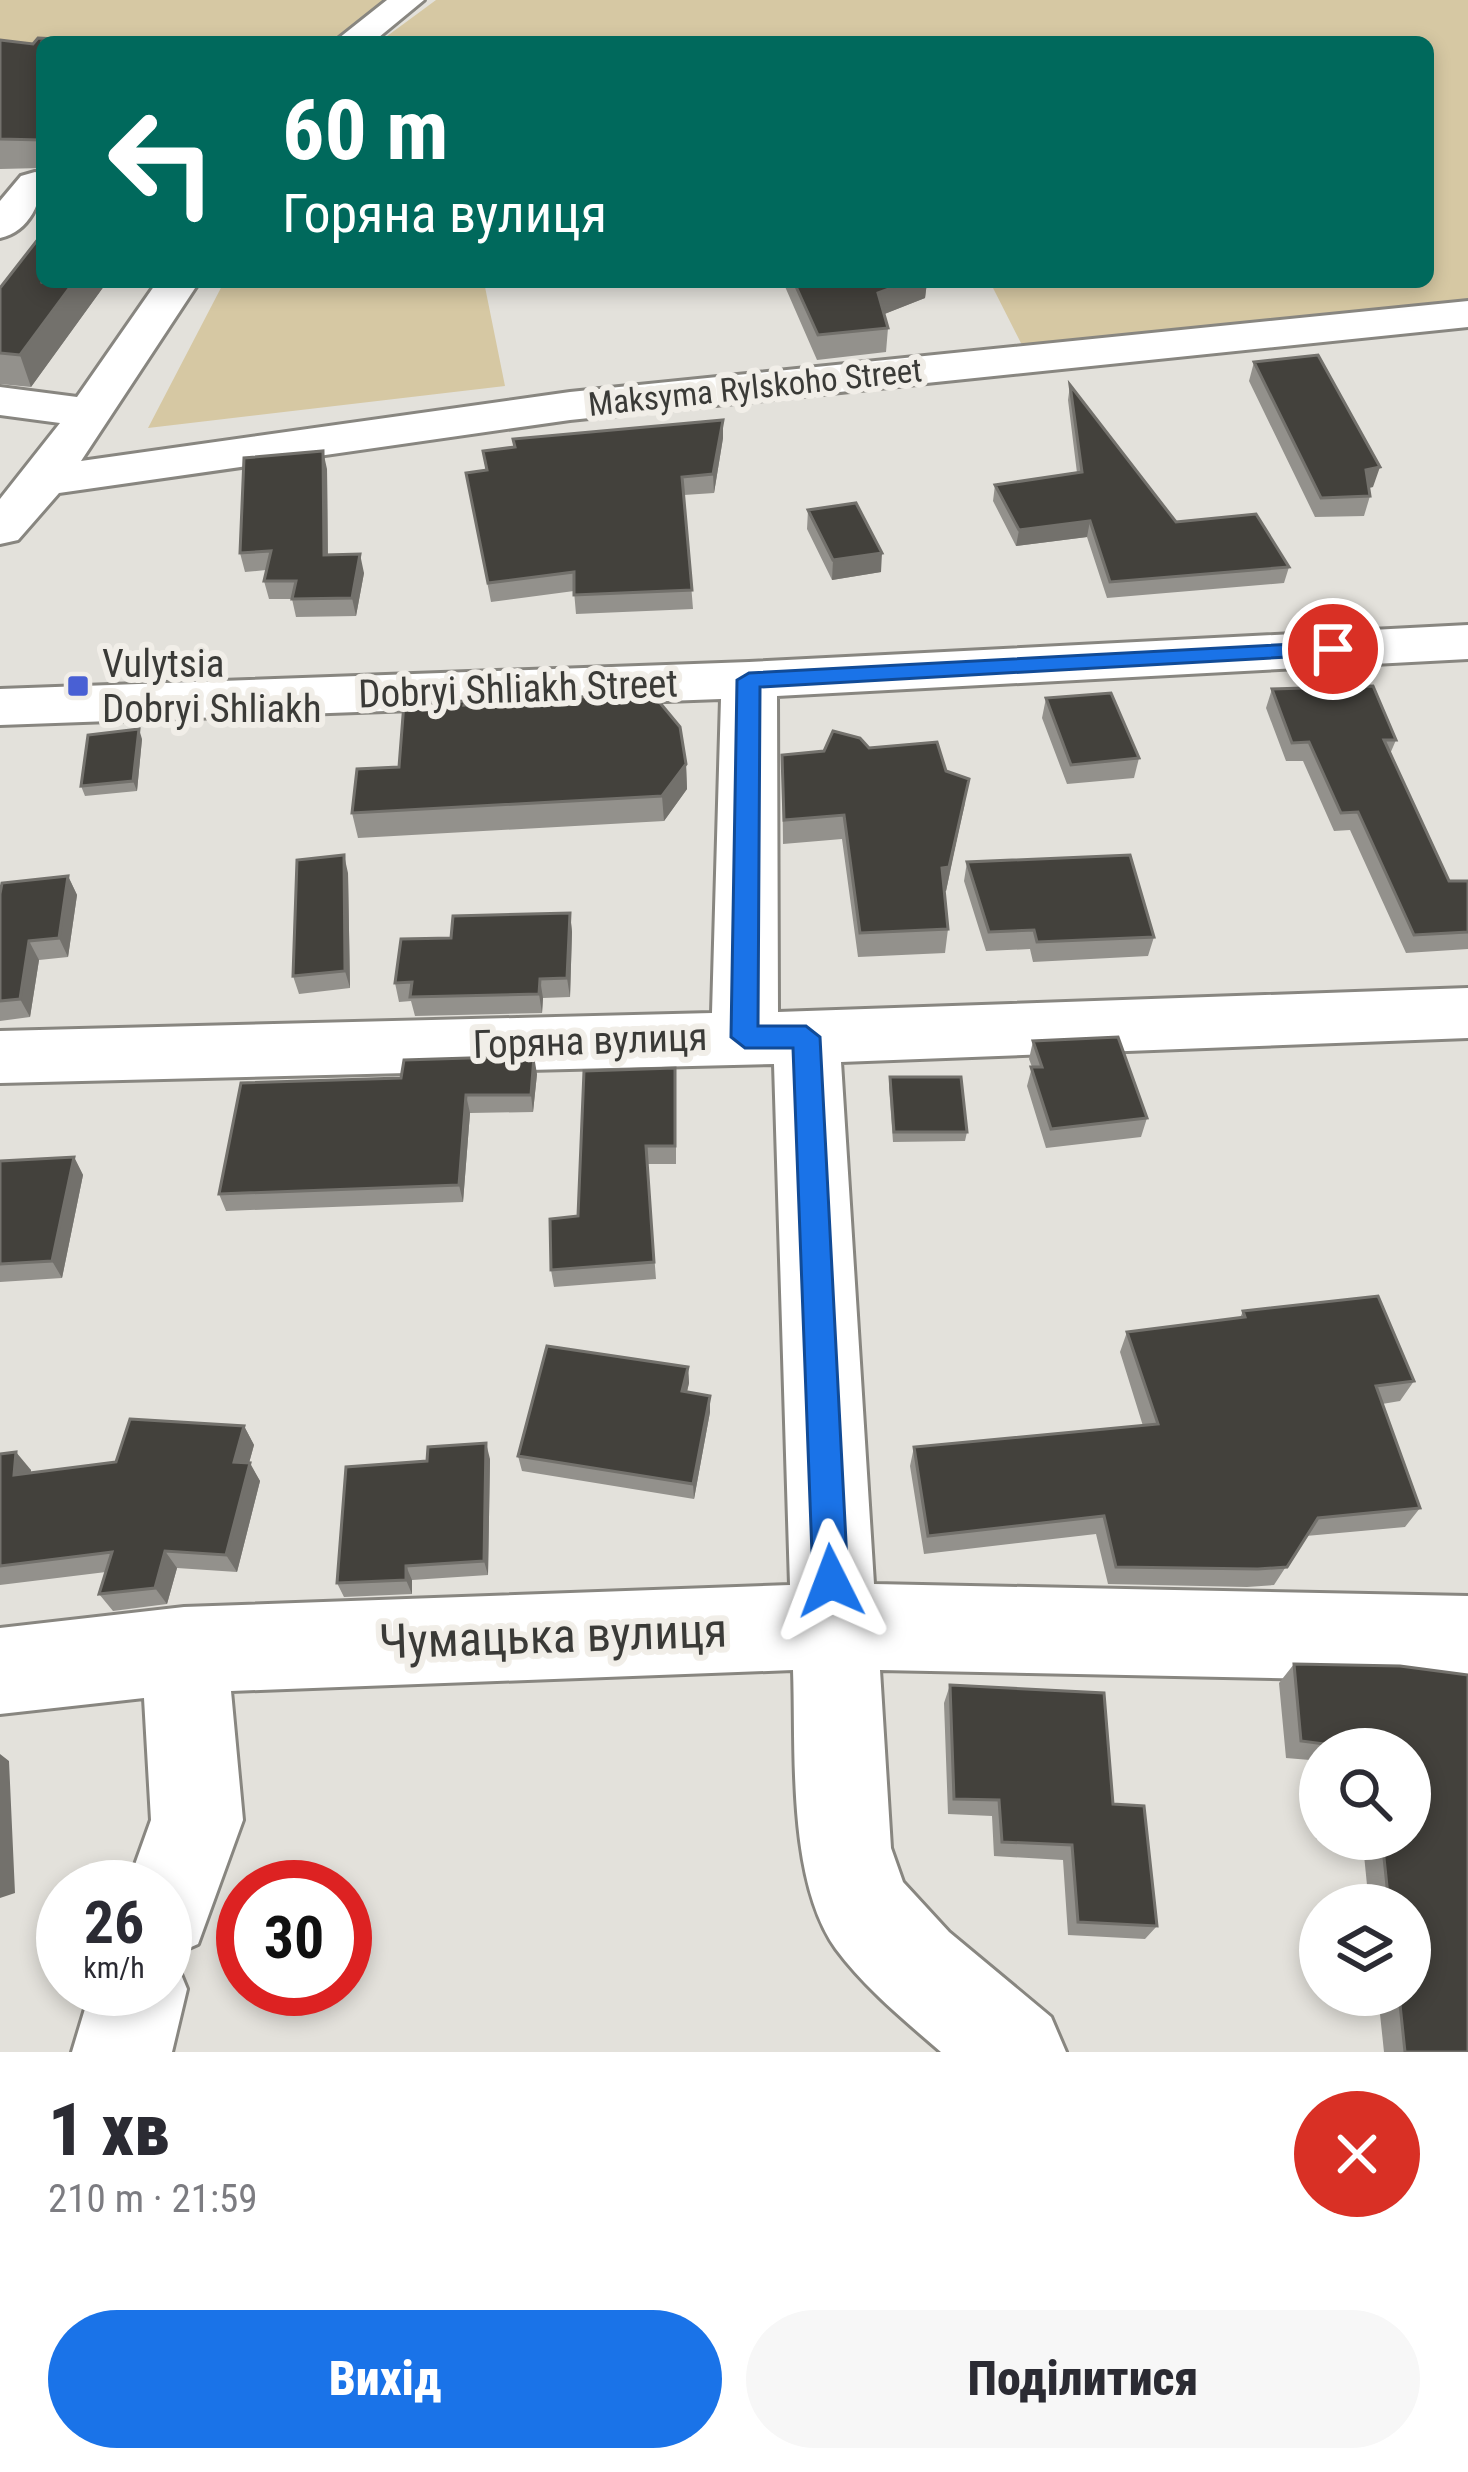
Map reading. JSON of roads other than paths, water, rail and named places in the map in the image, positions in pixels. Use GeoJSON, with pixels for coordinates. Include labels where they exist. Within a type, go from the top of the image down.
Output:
{"type":"FeatureCollection","features":[{"type":"Feature","properties":{"kind":"street"},"geometry":{"type":"LineString","coordinates":[[359,36],[408,0]]}},
{"type":"Feature","properties":{"kind":"street"},"geometry":{"type":"LineString","coordinates":[[0,226],[26,184]]}},
{"type":"Feature","properties":{"kind":"street"},"geometry":{"type":"LineString","coordinates":[[0,529],[44,481],[174,288]]}},
{"type":"Feature","properties":{"kind":"street","name":"Maksyma Rylskoho Street"},"geometry":{"type":"LineString","coordinates":[[44,481],[570,406],[1468,314]]}},
{"type":"Feature","properties":{"kind":"street"},"geometry":{"type":"LineString","coordinates":[[0,401],[90,413]]}},
{"type":"Feature","properties":{"kind":"street","name":"Dobryi Shliakh Street"},"geometry":{"type":"LineString","coordinates":[[0,707],[749,680],[1468,642]]}},
{"type":"Feature","properties":{"kind":"street"},"geometry":{"type":"LineString","coordinates":[[749,680],[775,1037],[833,1626],[845,1848],[867,1912],[916,1966],[1016,2052]]}},
{"type":"Feature","properties":{"kind":"street","name":"Горяна вулиця"},"geometry":{"type":"LineString","coordinates":[[0,1057],[775,1037],[1468,1012]]}},
{"type":"Feature","properties":{"kind":"street","name":"Чумацька вулиця"},"geometry":{"type":"LineString","coordinates":[[0,1671],[184,1650],[833,1626],[1468,1639]]}},
{"type":"Feature","properties":{"kind":"street"},"geometry":{"type":"LineString","coordinates":[[183,1860],[197,1820],[184,1650]]}},
{"type":"Feature","properties":{"kind":"street"},"geometry":{"type":"LineString","coordinates":[[122,2052],[132,2016]]}},
{"type":"Feature","properties":{"kind":"place","name":"Vulytsia Dobryi Shliakh"},"geometry":{"type":"Point","coordinates":[78,686]}}]}
